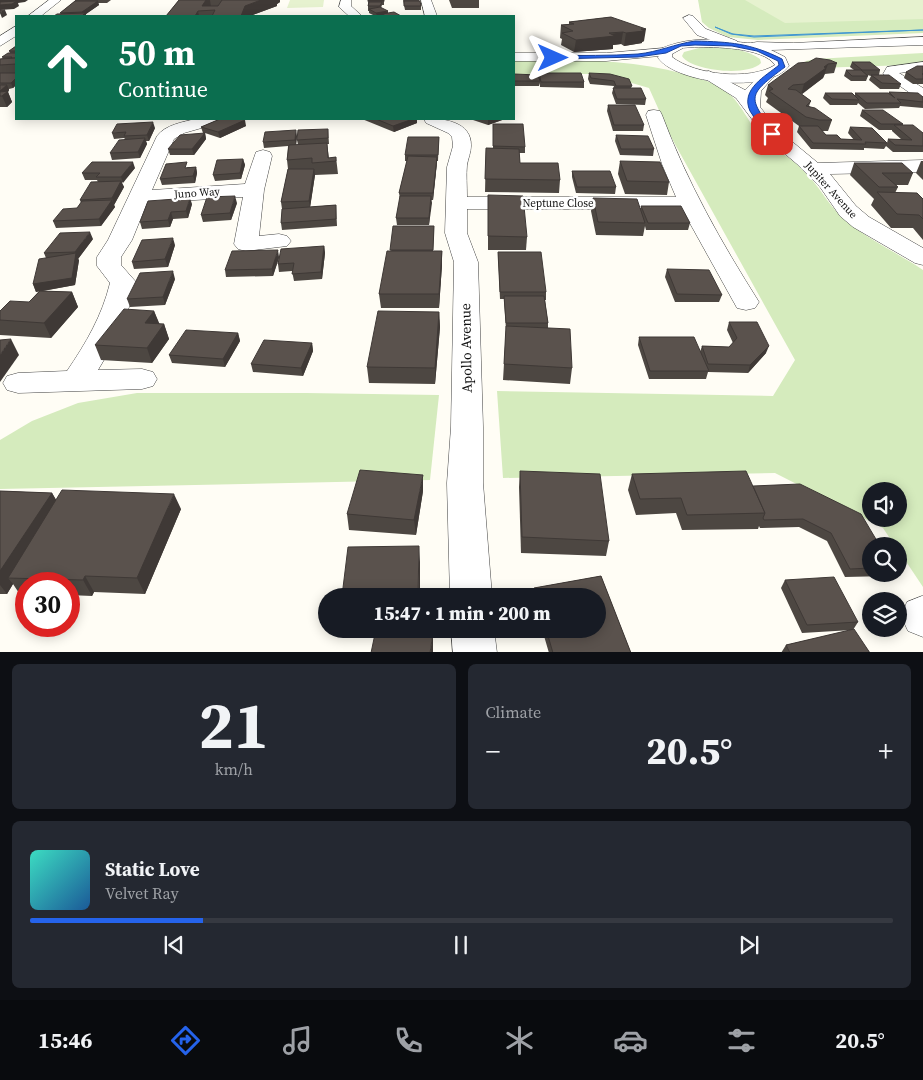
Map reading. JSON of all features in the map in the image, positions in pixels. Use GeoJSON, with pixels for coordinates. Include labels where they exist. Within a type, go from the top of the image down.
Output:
{"type":"FeatureCollection","features":[{"type":"Feature","properties":{"kind":"street"},"geometry":{"type":"LineString","coordinates":[[35,15],[56,0]]}},
{"type":"Feature","properties":{"kind":"street"},"geometry":{"type":"LineString","coordinates":[[346,0],[345,7],[355,15]]}},
{"type":"Feature","properties":{"kind":"street"},"geometry":{"type":"LineString","coordinates":[[426,0],[431,15]]}},
{"type":"Feature","properties":{"kind":"street"},"geometry":{"type":"LineString","coordinates":[[680,45],[688,13],[695,29],[705,35],[759,50],[780,60],[799,55],[923,48]]}},
{"type":"Feature","properties":{"kind":"street"},"geometry":{"type":"LineString","coordinates":[[0,42],[15,31]]}},
{"type":"Feature","properties":{"kind":"street"},"geometry":{"type":"LineString","coordinates":[[515,58],[626,56],[666,52],[680,45],[695,43],[802,47],[923,41]]}},
{"type":"Feature","properties":{"kind":"street"},"geometry":{"type":"LineString","coordinates":[[666,52],[664,54],[667,61],[678,67]]}},
{"type":"Feature","properties":{"kind":"street"},"geometry":{"type":"LineString","coordinates":[[584,58],[625,60],[678,67],[709,75],[742,78],[768,75],[778,71],[782,66],[780,60]]}},
{"type":"Feature","properties":{"kind":"street"},"geometry":{"type":"LineString","coordinates":[[923,66],[898,68],[892,70],[890,74],[923,95]]}},
{"type":"Feature","properties":{"kind":"street","name":"Jupiter Avenue"},"geometry":{"type":"LineString","coordinates":[[709,75],[734,88],[752,107],[758,118],[772,134],[828,184],[848,211],[861,222],[923,258]]}},
{"type":"Feature","properties":{"kind":"street"},"geometry":{"type":"LineString","coordinates":[[752,107],[753,90],[768,75]]}},
{"type":"Feature","properties":{"kind":"street"},"geometry":{"type":"LineString","coordinates":[[654,115],[653,137],[746,302]]}},
{"type":"Feature","properties":{"kind":"street"},"geometry":{"type":"LineString","coordinates":[[76,381],[108,329],[119,304],[122,282],[109,266],[109,257],[120,240],[141,197],[166,136],[178,128],[208,120]]}},
{"type":"Feature","properties":{"kind":"street","name":"Apollo Avenue"},"geometry":{"type":"LineString","coordinates":[[434,120],[454,129],[461,136],[462,146],[457,167],[456,233],[466,262],[467,427],[465,483],[471,588]]}},
{"type":"Feature","properties":{"kind":"street"},"geometry":{"type":"LineString","coordinates":[[263,156],[254,190],[246,244],[279,241]]}},
{"type":"Feature","properties":{"kind":"street"},"geometry":{"type":"LineString","coordinates":[[813,169],[923,166]]}},
{"type":"Feature","properties":{"kind":"street","name":"Juno Way"},"geometry":{"type":"LineString","coordinates":[[141,197],[254,190]]}},
{"type":"Feature","properties":{"kind":"street","name":"Neptune Close"},"geometry":{"type":"LineString","coordinates":[[456,203],[691,203]]}},
{"type":"Feature","properties":{"kind":"street"},"geometry":{"type":"LineString","coordinates":[[699,266],[724,266]]}},
{"type":"Feature","properties":{"kind":"street"},"geometry":{"type":"LineString","coordinates":[[18,383],[142,379]]}},
{"type":"Feature","properties":{"kind":"street"},"geometry":{"type":"LineString","coordinates":[[474,638],[475,652]]}},
{"type":"Feature","properties":{"kind":"green space"},"geometry":{"type":"Polygon","coordinates":[[[290,0],[324,0],[323,7],[287,8],[290,0]]]}},
{"type":"Feature","properties":{"kind":"green space"},"geometry":{"type":"Polygon","coordinates":[[[698,0],[923,0],[923,33],[758,40],[728,37],[709,28],[702,22],[698,0]]]}},
{"type":"Feature","properties":{"kind":"green space"},"geometry":{"type":"Polygon","coordinates":[[[745,0],[923,0],[923,19],[785,23],[745,0]]]}},
{"type":"Feature","properties":{"kind":"green space"},"geometry":{"type":"Polygon","coordinates":[[[699,48],[739,50],[760,59],[761,63],[744,70],[720,70],[696,65],[687,61],[682,56],[684,52],[699,48]]]}},
{"type":"Feature","properties":{"kind":"green space"},"geometry":{"type":"Polygon","coordinates":[[[923,53],[923,62],[910,65],[815,68],[802,66],[806,61],[815,59],[923,53]]]}},
{"type":"Feature","properties":{"kind":"green space"},"geometry":{"type":"Polygon","coordinates":[[[515,60],[599,61],[642,65],[694,77],[714,84],[736,100],[760,135],[802,169],[843,218],[866,236],[923,270],[923,587],[907,563],[907,537],[889,537],[881,527],[907,527],[907,482],[862,482],[862,517],[775,473],[503,478],[497,391],[773,396],[795,360],[671,137],[649,88],[601,74],[515,74],[515,60]]]}},
{"type":"Feature","properties":{"kind":"green space"},"geometry":{"type":"Polygon","coordinates":[[[137,393],[439,395],[430,480],[0,489],[0,440],[32,421],[78,403],[137,393]]]}},
{"type":"Feature","properties":{"kind":"water"},"geometry":{"type":"Polygon","coordinates":[[[715,27],[733,34],[754,36],[923,30],[754,37],[731,34],[715,27]]]}},
{"type":"Feature","properties":{"kind":"building"},"geometry":{"type":"Polygon","coordinates":[[[179,0],[206,0],[202,6],[218,6],[222,0],[261,0],[245,6],[241,15],[212,15],[215,10],[198,11],[196,15],[167,15],[179,0]]]}},
{"type":"Feature","properties":{"kind":"building"},"geometry":{"type":"Polygon","coordinates":[[[384,0],[384,1],[368,1],[384,0]]]}},
{"type":"Feature","properties":{"kind":"building"},"geometry":{"type":"Polygon","coordinates":[[[17,1],[12,4],[0,5],[0,2],[17,1]]]}},
{"type":"Feature","properties":{"kind":"building"},"geometry":{"type":"Polygon","coordinates":[[[75,1],[98,1],[82,12],[60,13],[75,1]]]}},
{"type":"Feature","properties":{"kind":"building"},"geometry":{"type":"Polygon","coordinates":[[[404,1],[420,1],[421,6],[404,6],[404,1]]]}},
{"type":"Feature","properties":{"kind":"building"},"geometry":{"type":"Polygon","coordinates":[[[369,2],[382,2],[380,6],[368,6],[369,2]]]}},
{"type":"Feature","properties":{"kind":"building"},"geometry":{"type":"Polygon","coordinates":[[[380,7],[388,11],[376,13],[369,9],[380,7]]]}},
{"type":"Feature","properties":{"kind":"building"},"geometry":{"type":"Polygon","coordinates":[[[394,12],[399,15],[384,15],[382,14],[394,12]]]}},
{"type":"Feature","properties":{"kind":"building"},"geometry":{"type":"Polygon","coordinates":[[[85,13],[83,15],[56,15],[85,13]]]}},
{"type":"Feature","properties":{"kind":"building"},"geometry":{"type":"Polygon","coordinates":[[[611,17],[646,29],[641,29],[644,31],[626,33],[609,33],[615,36],[576,40],[562,33],[573,31],[561,25],[574,24],[569,22],[611,17]]]}},
{"type":"Feature","properties":{"kind":"building"},"geometry":{"type":"Polygon","coordinates":[[[8,53],[15,53],[15,58],[2,57],[8,53]]]}},
{"type":"Feature","properties":{"kind":"building"},"geometry":{"type":"Polygon","coordinates":[[[15,58],[15,64],[0,65],[0,59],[15,58]]]}},
{"type":"Feature","properties":{"kind":"building"},"geometry":{"type":"Polygon","coordinates":[[[816,58],[837,63],[828,64],[824,67],[826,68],[804,84],[793,85],[788,89],[796,90],[811,101],[806,106],[815,108],[832,120],[806,117],[769,91],[773,89],[768,85],[798,63],[809,62],[816,58]]]}},
{"type":"Feature","properties":{"kind":"building"},"geometry":{"type":"Polygon","coordinates":[[[852,62],[870,62],[880,70],[862,70],[852,62]]]}},
{"type":"Feature","properties":{"kind":"building"},"geometry":{"type":"Polygon","coordinates":[[[917,66],[923,66],[923,79],[916,79],[906,72],[917,66]]]}},
{"type":"Feature","properties":{"kind":"building"},"geometry":{"type":"Polygon","coordinates":[[[846,70],[861,70],[868,76],[852,76],[846,70]]]}},
{"type":"Feature","properties":{"kind":"building"},"geometry":{"type":"Polygon","coordinates":[[[0,73],[15,73],[15,79],[11,83],[0,83],[0,73]]]}},
{"type":"Feature","properties":{"kind":"building"},"geometry":{"type":"Polygon","coordinates":[[[539,73],[581,73],[584,82],[541,82],[539,73]]]}},
{"type":"Feature","properties":{"kind":"building"},"geometry":{"type":"Polygon","coordinates":[[[589,73],[610,74],[629,79],[632,86],[616,86],[614,81],[591,78],[589,73]]]}},
{"type":"Feature","properties":{"kind":"building"},"geometry":{"type":"Polygon","coordinates":[[[515,74],[538,75],[540,81],[515,81],[515,74]]]}},
{"type":"Feature","properties":{"kind":"building"},"geometry":{"type":"Polygon","coordinates":[[[871,75],[889,75],[901,84],[882,83],[871,75]]]}},
{"type":"Feature","properties":{"kind":"building"},"geometry":{"type":"Polygon","coordinates":[[[0,85],[7,85],[0,91],[0,85]]]}},
{"type":"Feature","properties":{"kind":"building"},"geometry":{"type":"Polygon","coordinates":[[[613,88],[641,88],[646,99],[617,99],[613,88]]]}},
{"type":"Feature","properties":{"kind":"building"},"geometry":{"type":"Polygon","coordinates":[[[8,91],[2,96],[0,96],[0,92],[8,91]]]}},
{"type":"Feature","properties":{"kind":"building"},"geometry":{"type":"Polygon","coordinates":[[[889,92],[918,93],[923,97],[923,102],[897,99],[901,103],[867,103],[855,93],[888,93],[895,98],[889,92]]]}},
{"type":"Feature","properties":{"kind":"building"},"geometry":{"type":"Polygon","coordinates":[[[825,93],[852,93],[859,100],[832,99],[825,93]]]}},
{"type":"Feature","properties":{"kind":"building"},"geometry":{"type":"Polygon","coordinates":[[[608,105],[635,105],[644,125],[614,125],[608,105]]]}},
{"type":"Feature","properties":{"kind":"building"},"geometry":{"type":"Polygon","coordinates":[[[862,110],[883,110],[903,124],[881,124],[862,110]]]}},
{"type":"Feature","properties":{"kind":"building"},"geometry":{"type":"Polygon","coordinates":[[[218,120],[245,120],[218,132],[201,127],[218,120]]]}},
{"type":"Feature","properties":{"kind":"building"},"geometry":{"type":"Polygon","coordinates":[[[378,120],[410,120],[393,126],[378,120]]]}},
{"type":"Feature","properties":{"kind":"building"},"geometry":{"type":"Polygon","coordinates":[[[153,122],[147,135],[124,136],[126,132],[112,133],[117,124],[153,122]]]}},
{"type":"Feature","properties":{"kind":"building"},"geometry":{"type":"Polygon","coordinates":[[[493,124],[523,124],[525,147],[493,146],[493,124]]]}},
{"type":"Feature","properties":{"kind":"building"},"geometry":{"type":"Polygon","coordinates":[[[894,125],[913,125],[923,133],[923,146],[895,145],[888,139],[912,140],[894,125]]]}},
{"type":"Feature","properties":{"kind":"building"},"geometry":{"type":"Polygon","coordinates":[[[799,126],[818,126],[826,135],[837,135],[841,139],[862,140],[850,127],[872,128],[887,143],[813,143],[799,126]]]}},
{"type":"Feature","properties":{"kind":"building"},"geometry":{"type":"Polygon","coordinates":[[[328,129],[328,138],[297,140],[298,130],[328,129]]]}},
{"type":"Feature","properties":{"kind":"building"},"geometry":{"type":"Polygon","coordinates":[[[296,130],[295,140],[263,142],[265,132],[296,130]]]}},
{"type":"Feature","properties":{"kind":"building"},"geometry":{"type":"Polygon","coordinates":[[[205,133],[192,149],[168,149],[180,135],[205,133]]]}},
{"type":"Feature","properties":{"kind":"building"},"geometry":{"type":"Polygon","coordinates":[[[616,135],[648,136],[654,149],[621,149],[616,135]]]}},
{"type":"Feature","properties":{"kind":"building"},"geometry":{"type":"Polygon","coordinates":[[[408,137],[439,137],[438,155],[405,155],[408,137]]]}},
{"type":"Feature","properties":{"kind":"building"},"geometry":{"type":"Polygon","coordinates":[[[145,138],[138,152],[110,153],[119,140],[145,138]]]}},
{"type":"Feature","properties":{"kind":"building"},"geometry":{"type":"Polygon","coordinates":[[[327,143],[328,158],[336,157],[336,161],[312,163],[312,158],[287,160],[289,145],[327,143]]]}},
{"type":"Feature","properties":{"kind":"building"},"geometry":{"type":"Polygon","coordinates":[[[486,148],[519,149],[520,163],[558,163],[560,180],[485,179],[486,148]]]}},
{"type":"Feature","properties":{"kind":"building"},"geometry":{"type":"Polygon","coordinates":[[[408,156],[437,157],[433,193],[399,193],[408,156]]]}},
{"type":"Feature","properties":{"kind":"building"},"geometry":{"type":"Polygon","coordinates":[[[243,159],[240,173],[213,175],[217,160],[243,159]]]}},
{"type":"Feature","properties":{"kind":"building"},"geometry":{"type":"Polygon","coordinates":[[[620,161],[660,162],[669,182],[627,181],[620,161]]]}},
{"type":"Feature","properties":{"kind":"building"},"geometry":{"type":"Polygon","coordinates":[[[92,162],[133,162],[121,177],[96,177],[100,173],[82,173],[92,162]]]}},
{"type":"Feature","properties":{"kind":"building"},"geometry":{"type":"Polygon","coordinates":[[[187,162],[185,168],[196,167],[193,176],[160,179],[166,164],[187,162]]]}},
{"type":"Feature","properties":{"kind":"building"},"geometry":{"type":"Polygon","coordinates":[[[854,163],[902,163],[913,173],[882,173],[898,187],[879,187],[854,163]]]}},
{"type":"Feature","properties":{"kind":"building"},"geometry":{"type":"Polygon","coordinates":[[[288,169],[314,169],[309,201],[281,202],[288,169]]]}},
{"type":"Feature","properties":{"kind":"building"},"geometry":{"type":"Polygon","coordinates":[[[572,171],[610,171],[616,187],[577,187],[572,171]]]}},
{"type":"Feature","properties":{"kind":"building"},"geometry":{"type":"Polygon","coordinates":[[[121,181],[112,198],[80,200],[91,182],[121,181]]]}},
{"type":"Feature","properties":{"kind":"building"},"geometry":{"type":"Polygon","coordinates":[[[877,192],[917,193],[923,199],[923,219],[919,215],[897,214],[877,192]]]}},
{"type":"Feature","properties":{"kind":"building"},"geometry":{"type":"Polygon","coordinates":[[[488,195],[523,196],[527,237],[488,236],[488,195]]]}},
{"type":"Feature","properties":{"kind":"building"},"geometry":{"type":"Polygon","coordinates":[[[235,196],[230,213],[201,215],[207,197],[235,196]]]}},
{"type":"Feature","properties":{"kind":"building"},"geometry":{"type":"Polygon","coordinates":[[[400,196],[431,196],[429,218],[396,218],[400,196]]]}},
{"type":"Feature","properties":{"kind":"building"},"geometry":{"type":"Polygon","coordinates":[[[190,198],[186,211],[171,212],[168,220],[140,222],[148,201],[190,198]]]}},
{"type":"Feature","properties":{"kind":"building"},"geometry":{"type":"Polygon","coordinates":[[[593,198],[637,199],[645,223],[598,222],[593,198]]]}},
{"type":"Feature","properties":{"kind":"building"},"geometry":{"type":"Polygon","coordinates":[[[112,200],[99,219],[53,221],[63,209],[77,208],[82,201],[112,200]]]}},
{"type":"Feature","properties":{"kind":"building"},"geometry":{"type":"Polygon","coordinates":[[[336,205],[336,219],[281,223],[282,209],[336,205]]]}},
{"type":"Feature","properties":{"kind":"building"},"geometry":{"type":"Polygon","coordinates":[[[641,206],[681,206],[690,223],[648,223],[641,206]]]}},
{"type":"Feature","properties":{"kind":"building"},"geometry":{"type":"Polygon","coordinates":[[[393,226],[434,226],[433,250],[390,250],[393,226]]]}},
{"type":"Feature","properties":{"kind":"building"},"geometry":{"type":"Polygon","coordinates":[[[90,232],[75,252],[44,253],[60,233],[90,232]]]}},
{"type":"Feature","properties":{"kind":"building"},"geometry":{"type":"Polygon","coordinates":[[[173,238],[165,259],[132,262],[142,240],[173,238]]]}},
{"type":"Feature","properties":{"kind":"building"},"geometry":{"type":"Polygon","coordinates":[[[324,246],[321,272],[292,274],[294,263],[278,264],[281,249],[324,246]]]}},
{"type":"Feature","properties":{"kind":"building"},"geometry":{"type":"Polygon","coordinates":[[[278,250],[272,269],[225,270],[232,251],[278,250]]]}},
{"type":"Feature","properties":{"kind":"building"},"geometry":{"type":"Polygon","coordinates":[[[387,251],[442,251],[439,294],[379,294],[387,251]]]}},
{"type":"Feature","properties":{"kind":"building"},"geometry":{"type":"Polygon","coordinates":[[[498,252],[541,252],[546,292],[500,292],[498,252]]]}},
{"type":"Feature","properties":{"kind":"building"},"geometry":{"type":"Polygon","coordinates":[[[76,253],[72,278],[33,284],[39,259],[76,253]]]}},
{"type":"Feature","properties":{"kind":"building"},"geometry":{"type":"Polygon","coordinates":[[[667,269],[709,270],[722,295],[677,294],[667,269]]]}},
{"type":"Feature","properties":{"kind":"building"},"geometry":{"type":"Polygon","coordinates":[[[173,271],[163,297],[127,299],[140,273],[173,271]]]}},
{"type":"Feature","properties":{"kind":"building"},"geometry":{"type":"Polygon","coordinates":[[[40,291],[72,292],[44,323],[0,320],[0,311],[10,301],[29,302],[40,291]]]}},
{"type":"Feature","properties":{"kind":"building"},"geometry":{"type":"Polygon","coordinates":[[[504,296],[544,296],[548,323],[506,323],[504,296]]]}},
{"type":"Feature","properties":{"kind":"building"},"geometry":{"type":"Polygon","coordinates":[[[124,309],[154,311],[145,323],[164,324],[147,348],[95,345],[124,309]]]}},
{"type":"Feature","properties":{"kind":"building"},"geometry":{"type":"Polygon","coordinates":[[[378,311],[439,312],[435,368],[367,367],[378,311]]]}},
{"type":"Feature","properties":{"kind":"building"},"geometry":{"type":"Polygon","coordinates":[[[729,322],[757,322],[769,346],[750,365],[708,364],[702,346],[729,347],[737,338],[729,322]]]}},
{"type":"Feature","properties":{"kind":"building"},"geometry":{"type":"Polygon","coordinates":[[[506,326],[570,329],[572,368],[504,364],[506,326]]]}},
{"type":"Feature","properties":{"kind":"building"},"geometry":{"type":"Polygon","coordinates":[[[186,330],[238,333],[223,359],[169,355],[186,330]]]}},
{"type":"Feature","properties":{"kind":"building"},"geometry":{"type":"Polygon","coordinates":[[[639,337],[694,337],[709,371],[650,371],[639,337]]]}},
{"type":"Feature","properties":{"kind":"building"},"geometry":{"type":"Polygon","coordinates":[[[11,339],[0,355],[0,340],[11,339]]]}},
{"type":"Feature","properties":{"kind":"building"},"geometry":{"type":"Polygon","coordinates":[[[264,340],[312,343],[301,368],[251,364],[264,340]]]}},
{"type":"Feature","properties":{"kind":"building"},"geometry":{"type":"Polygon","coordinates":[[[360,470],[423,475],[414,520],[347,514],[360,470]]]}},
{"type":"Feature","properties":{"kind":"building"},"geometry":{"type":"Polygon","coordinates":[[[520,471],[600,474],[609,541],[522,537],[520,471]]]}},
{"type":"Feature","properties":{"kind":"building"},"geometry":{"type":"Polygon","coordinates":[[[746,471],[765,513],[687,515],[681,498],[640,499],[632,474],[746,471]]]}},
{"type":"Feature","properties":{"kind":"building"},"geometry":{"type":"Polygon","coordinates":[[[800,484],[861,514],[862,527],[869,527],[875,537],[862,537],[862,568],[850,569],[831,533],[803,519],[764,520],[765,513],[753,486],[800,484]]]}},
{"type":"Feature","properties":{"kind":"building"},"geometry":{"type":"Polygon","coordinates":[[[62,490],[174,494],[137,578],[85,576],[83,580],[80,580],[80,572],[15,572],[15,578],[8,578],[62,490]]]}},
{"type":"Feature","properties":{"kind":"building"},"geometry":{"type":"Polygon","coordinates":[[[0,491],[52,493],[0,571],[0,491]]]}},
{"type":"Feature","properties":{"kind":"building"},"geometry":{"type":"Polygon","coordinates":[[[419,546],[418,588],[343,588],[348,547],[419,546]]]}},
{"type":"Feature","properties":{"kind":"building"},"geometry":{"type":"Polygon","coordinates":[[[601,576],[606,588],[534,588],[601,576]]]}},
{"type":"Feature","properties":{"kind":"building"},"geometry":{"type":"Polygon","coordinates":[[[834,577],[858,622],[807,625],[785,580],[834,577]]]}},
{"type":"Feature","properties":{"kind":"building"},"geometry":{"type":"Polygon","coordinates":[[[606,589],[631,652],[553,652],[549,638],[606,638],[606,589]]]}},
{"type":"Feature","properties":{"kind":"building"},"geometry":{"type":"Polygon","coordinates":[[[854,629],[869,652],[790,652],[786,645],[854,629]]]}},
{"type":"Feature","properties":{"kind":"building"},"geometry":{"type":"Polygon","coordinates":[[[374,638],[432,638],[430,652],[371,652],[374,638]]]}},
{"type":"Feature","properties":{"kind":"route"},"geometry":{"type":"LineString","coordinates":[[553,58],[638,55],[666,52],[680,45],[695,43],[732,44],[759,50],[780,60],[782,66],[778,71],[768,75],[756,86],[752,95],[753,110],[772,134]]}}]}
